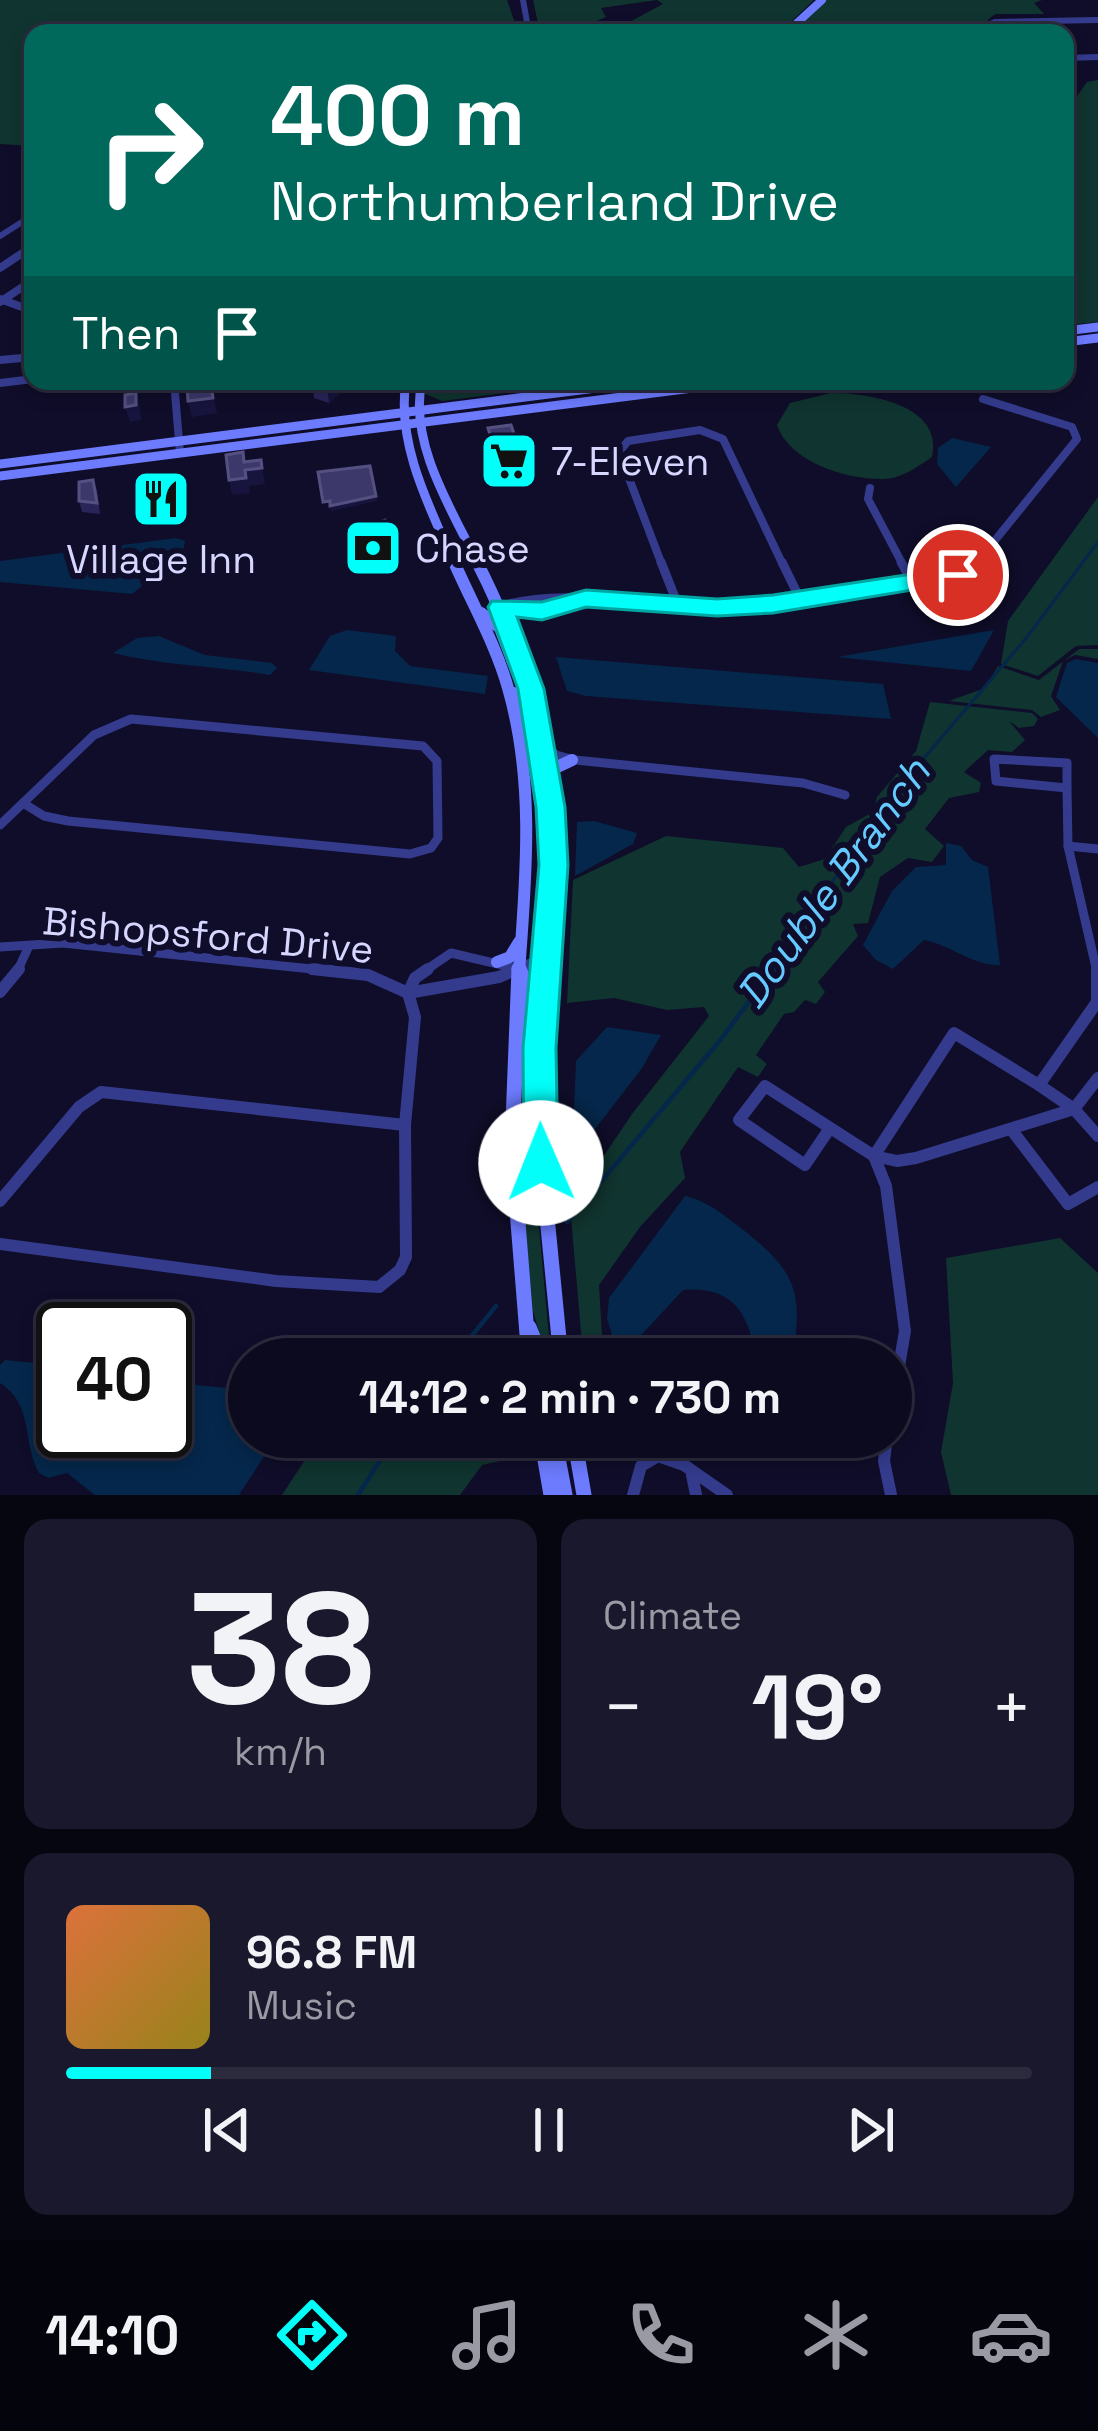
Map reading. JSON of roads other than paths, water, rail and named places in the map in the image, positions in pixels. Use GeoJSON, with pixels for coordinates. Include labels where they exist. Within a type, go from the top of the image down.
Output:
{"type":"FeatureCollection","features":[{"type":"Feature","properties":{"kind":"street"},"geometry":{"type":"LineString","coordinates":[[797,24],[822,0]]}},
{"type":"Feature","properties":{"kind":"street"},"geometry":{"type":"LineString","coordinates":[[991,24],[1098,20]]}},
{"type":"Feature","properties":{"kind":"street"},"geometry":{"type":"LineString","coordinates":[[175,390],[179,447]]}},
{"type":"Feature","properties":{"kind":"street"},"geometry":{"type":"LineString","coordinates":[[406,390],[404,417],[416,470],[438,531],[480,612],[506,683],[524,777],[528,864],[517,1001],[513,1175],[527,1338]]}},
{"type":"Feature","properties":{"kind":"street"},"geometry":{"type":"LineString","coordinates":[[417,390],[441,490],[502,606],[535,706],[546,762],[553,865],[540,1110],[558,1338]]}},
{"type":"Feature","properties":{"kind":"street"},"geometry":{"type":"LineString","coordinates":[[0,476],[586,390]]}},
{"type":"Feature","properties":{"kind":"street"},"geometry":{"type":"LineString","coordinates":[[568,404],[575,396],[600,390]]}},
{"type":"Feature","properties":{"kind":"street"},"geometry":{"type":"LineString","coordinates":[[421,415],[568,404],[637,390]]}},
{"type":"Feature","properties":{"kind":"street"},"geometry":{"type":"LineString","coordinates":[[438,531],[455,550],[484,600],[542,611],[573,599],[717,608],[958,575],[981,561],[1077,440],[1072,427],[983,399]]}},
{"type":"Feature","properties":{"kind":"street"},"geometry":{"type":"LineString","coordinates":[[678,605],[620,452],[628,441],[700,430],[723,439],[800,599]]}},
{"type":"Feature","properties":{"kind":"street"},"geometry":{"type":"LineString","coordinates":[[0,464],[179,447]]}},
{"type":"Feature","properties":{"kind":"street"},"geometry":{"type":"LineString","coordinates":[[870,488],[868,499],[912,582]]}},
{"type":"Feature","properties":{"kind":"street"},"geometry":{"type":"LineString","coordinates":[[480,612],[502,606]]}},
{"type":"Feature","properties":{"kind":"street"},"geometry":{"type":"LineString","coordinates":[[480,612],[500,628],[535,706]]}},
{"type":"Feature","properties":{"kind":"street"},"geometry":{"type":"LineString","coordinates":[[506,683],[518,700],[530,746],[546,762]]}},
{"type":"Feature","properties":{"kind":"street"},"geometry":{"type":"LineString","coordinates":[[0,824],[94,735],[111,725],[146,720],[423,746],[437,761],[441,830],[431,848],[410,854],[68,820],[44,816],[23,803]]}},
{"type":"Feature","properties":{"kind":"street"},"geometry":{"type":"LineString","coordinates":[[542,742],[556,755],[574,760],[803,784],[845,795]]}},
{"type":"Feature","properties":{"kind":"street"},"geometry":{"type":"LineString","coordinates":[[1039,1085],[1097,1002],[1096,962],[1068,846],[1069,788],[1066,763],[994,759],[996,781],[1069,788]]}},
{"type":"Feature","properties":{"kind":"street"},"geometry":{"type":"LineString","coordinates":[[524,777],[531,767],[574,760]]}},
{"type":"Feature","properties":{"kind":"street"},"geometry":{"type":"LineString","coordinates":[[548,783],[555,767],[574,760]]}},
{"type":"Feature","properties":{"kind":"street"},"geometry":{"type":"LineString","coordinates":[[1068,846],[1098,849]]}},
{"type":"Feature","properties":{"kind":"street"},"geometry":{"type":"LineString","coordinates":[[517,1001],[498,969],[522,936]]}},
{"type":"Feature","properties":{"kind":"street","name":"Bishopsford Drive"},"geometry":{"type":"LineString","coordinates":[[0,947],[63,943],[368,975],[408,993],[498,969],[519,969],[533,962],[547,941]]}},
{"type":"Feature","properties":{"kind":"street"},"geometry":{"type":"LineString","coordinates":[[0,992],[20,968],[28,948]]}},
{"type":"Feature","properties":{"kind":"street","name":"Bishopsford Drive"},"geometry":{"type":"LineString","coordinates":[[0,1244],[276,1281],[379,1287],[400,1270],[406,1257],[405,1125],[415,1017],[408,993],[415,978],[451,952],[498,969]]}},
{"type":"Feature","properties":{"kind":"street"},"geometry":{"type":"LineString","coordinates":[[519,969],[532,989],[530,1070],[540,1110]]}},
{"type":"Feature","properties":{"kind":"street"},"geometry":{"type":"LineString","coordinates":[[874,1156],[954,1033],[1074,1109],[1098,1136]]}},
{"type":"Feature","properties":{"kind":"street"},"geometry":{"type":"LineString","coordinates":[[830,1128],[805,1165],[739,1120],[765,1086],[874,1156],[897,1161],[1074,1109],[1098,1078]]}},
{"type":"Feature","properties":{"kind":"street"},"geometry":{"type":"LineString","coordinates":[[0,1201],[79,1107],[101,1092],[405,1125]]}},
{"type":"Feature","properties":{"kind":"street"},"geometry":{"type":"LineString","coordinates":[[1011,1129],[1068,1204],[1098,1187]]}},
{"type":"Feature","properties":{"kind":"street"},"geometry":{"type":"LineString","coordinates":[[874,1156],[886,1186],[904,1338]]}},
{"type":"Feature","properties":{"kind":"street"},"geometry":{"type":"LineString","coordinates":[[524,1315],[533,1338]]}},
{"type":"Feature","properties":{"kind":"street"},"geometry":{"type":"LineString","coordinates":[[634,1495],[641,1466],[658,1456],[677,1459],[699,1487],[727,1495]]}},
{"type":"Feature","properties":{"kind":"street"},"geometry":{"type":"LineString","coordinates":[[545,1458],[551,1495]]}},
{"type":"Feature","properties":{"kind":"street"},"geometry":{"type":"LineString","coordinates":[[558,1458],[565,1495]]}},
{"type":"Feature","properties":{"kind":"street"},"geometry":{"type":"LineString","coordinates":[[578,1458],[585,1491]]}},
{"type":"Feature","properties":{"kind":"street"},"geometry":{"type":"LineString","coordinates":[[884,1458],[892,1495]]}},
{"type":"Feature","properties":{"kind":"water"},"geometry":{"type":"Polygon","coordinates":[[[952,438],[991,447],[956,487],[937,464],[938,448],[952,438]]]}},
{"type":"Feature","properties":{"kind":"water"},"geometry":{"type":"Polygon","coordinates":[[[176,538],[185,541],[183,553],[132,594],[0,582],[0,561],[176,538]]]}},
{"type":"Feature","properties":{"kind":"water"},"geometry":{"type":"Polygon","coordinates":[[[347,630],[396,636],[395,651],[410,666],[488,676],[485,694],[309,670],[330,636],[347,630]]]}},
{"type":"Feature","properties":{"kind":"water"},"geometry":{"type":"Polygon","coordinates":[[[994,630],[971,671],[837,657],[994,630]]]}},
{"type":"Feature","properties":{"kind":"water"},"geometry":{"type":"Polygon","coordinates":[[[159,636],[205,655],[272,663],[277,668],[270,675],[113,653],[137,638],[159,636]]]}},
{"type":"Feature","properties":{"kind":"water"},"geometry":{"type":"Polygon","coordinates":[[[556,657],[883,684],[891,719],[586,696],[567,691],[556,657]]]}},
{"type":"Feature","properties":{"kind":"water"},"geometry":{"type":"Polygon","coordinates":[[[1076,659],[1098,663],[1098,738],[1056,697],[1067,663],[1076,659]]]}},
{"type":"Feature","properties":{"kind":"water"},"geometry":{"type":"Polygon","coordinates":[[[594,821],[637,833],[633,844],[575,876],[577,822],[594,821]]]}},
{"type":"Feature","properties":{"kind":"water"},"geometry":{"type":"Polygon","coordinates":[[[946,843],[961,846],[972,860],[988,867],[1000,965],[924,940],[893,969],[863,945],[892,891],[916,867],[946,865],[946,843]]]}},
{"type":"Feature","properties":{"kind":"water"},"geometry":{"type":"Polygon","coordinates":[[[607,1027],[661,1035],[642,1068],[579,1150],[573,1132],[576,1061],[607,1027]]]}},
{"type":"Feature","properties":{"kind":"water"},"geometry":{"type":"Polygon","coordinates":[[[685,1196],[729,1219],[785,1271],[796,1299],[794,1338],[751,1338],[743,1316],[726,1298],[683,1290],[638,1338],[613,1338],[607,1319],[609,1298],[685,1196]]]}},
{"type":"Feature","properties":{"kind":"water"},"geometry":{"type":"Polygon","coordinates":[[[5,1360],[36,1363],[36,1458],[192,1458],[192,1385],[228,1388],[228,1458],[263,1458],[239,1495],[95,1495],[67,1473],[48,1478],[39,1473],[23,1413],[0,1383],[0,1365],[5,1360]]]}},
{"type":"Feature","properties":{"kind":"waterway","name":"Double Branch"},"geometry":{"type":"LineString","coordinates":[[771,972],[886,803],[1027,637],[1098,542]]}},
{"type":"Feature","properties":{"kind":"waterway","name":"Double Branch"},"geometry":{"type":"LineString","coordinates":[[567,1222],[722,1038],[773,969]]}},
{"type":"Feature","properties":{"kind":"waterway","name":"Double Branch"},"geometry":{"type":"LineString","coordinates":[[470,1338],[496,1306]]}},
{"type":"Feature","properties":{"kind":"waterway","name":"Double Branch"},"geometry":{"type":"LineString","coordinates":[[358,1495],[382,1458]]}},
{"type":"Feature","properties":{"kind":"place","name":"7-Eleven"},"geometry":{"type":"Point","coordinates":[509,461]}},
{"type":"Feature","properties":{"kind":"place","name":"Village Inn"},"geometry":{"type":"Point","coordinates":[161,499]}},
{"type":"Feature","properties":{"kind":"place","name":"Chase"},"geometry":{"type":"Point","coordinates":[373,548]}}]}
